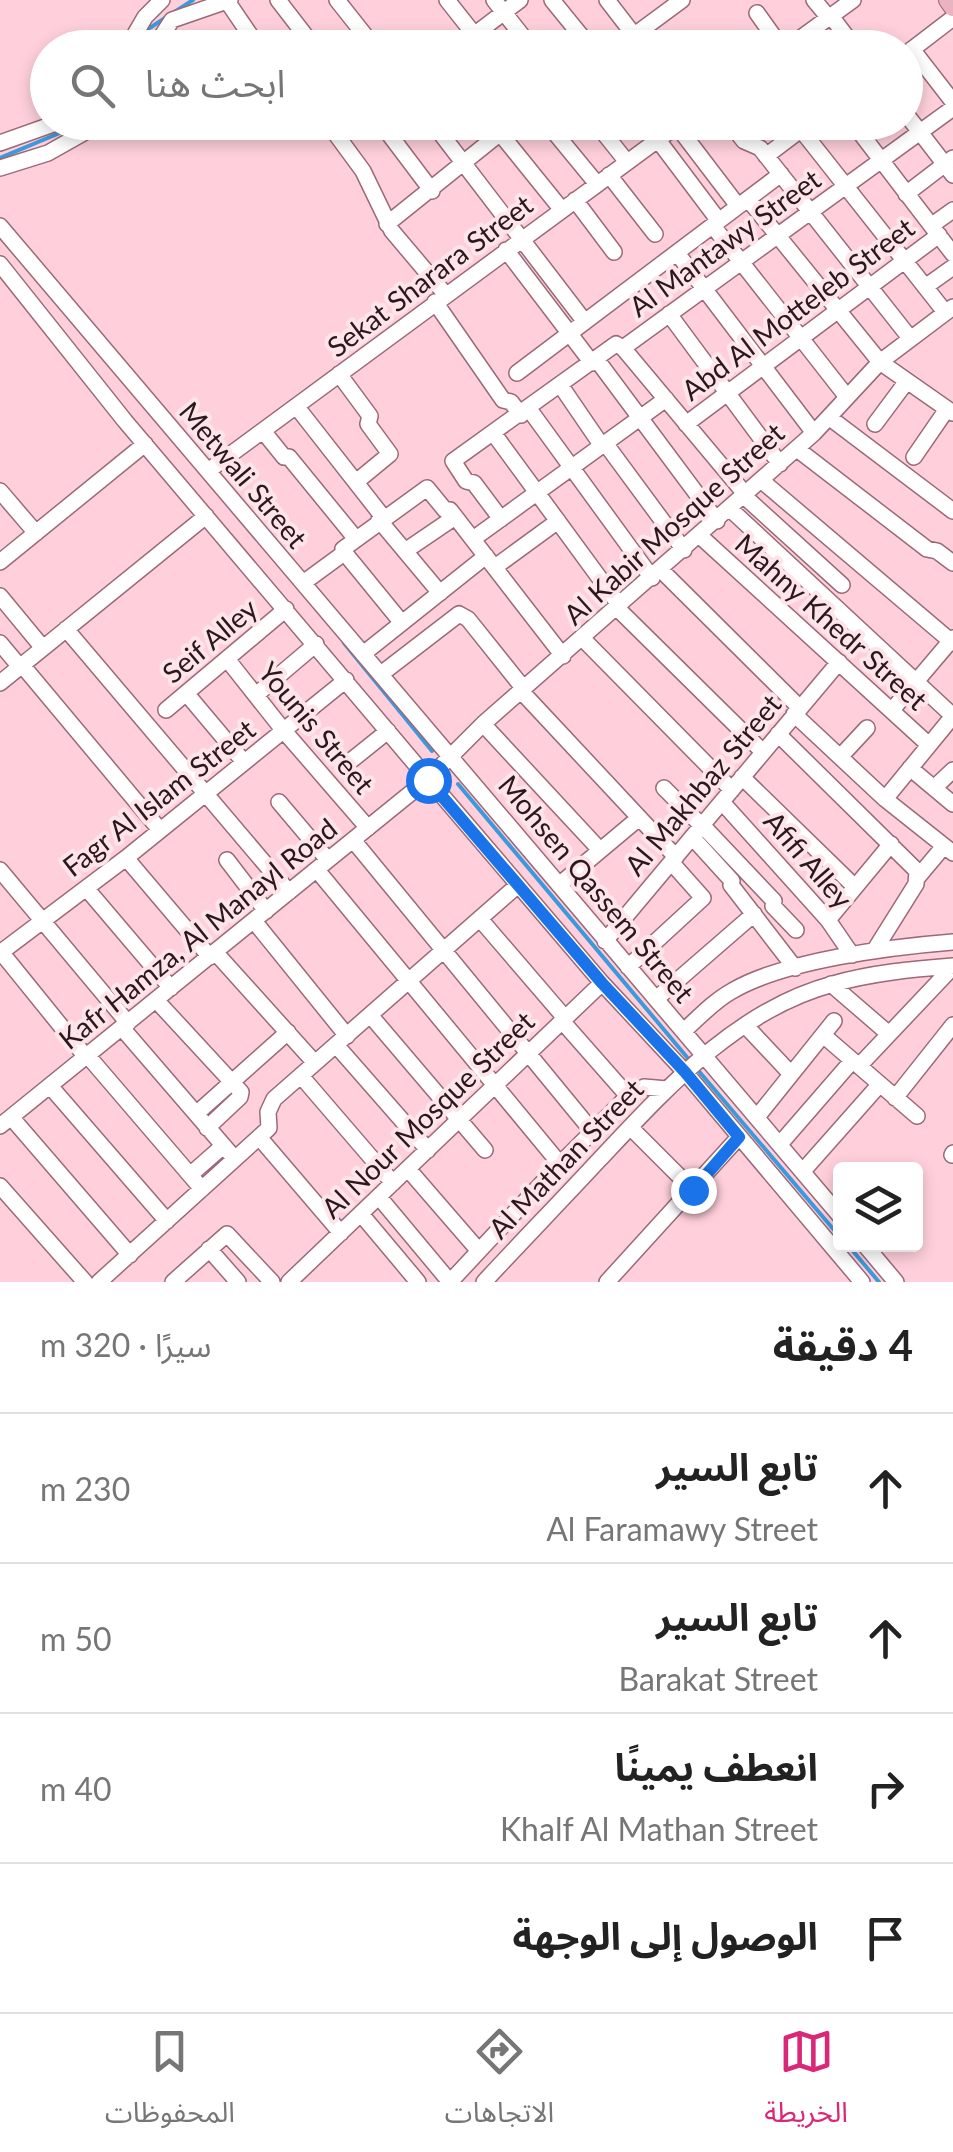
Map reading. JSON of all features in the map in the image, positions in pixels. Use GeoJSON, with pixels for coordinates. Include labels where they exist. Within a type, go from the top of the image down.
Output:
{"type":"FeatureCollection","features":[{"type":"Feature","properties":{"kind":"main road"},"geometry":{"type":"LineString","coordinates":[[948,0],[953,7]]}},
{"type":"Feature","properties":{"kind":"street"},"geometry":{"type":"LineString","coordinates":[[137,30],[162,0]]}},
{"type":"Feature","properties":{"kind":"street"},"geometry":{"type":"LineString","coordinates":[[278,0],[301,30]]}},
{"type":"Feature","properties":{"kind":"street"},"geometry":{"type":"LineString","coordinates":[[337,0],[361,30]]}},
{"type":"Feature","properties":{"kind":"street"},"geometry":{"type":"LineString","coordinates":[[447,0],[471,30]]}},
{"type":"Feature","properties":{"kind":"street"},"geometry":{"type":"LineString","coordinates":[[486,30],[499,6],[520,0]]}},
{"type":"Feature","properties":{"kind":"street"},"geometry":{"type":"LineString","coordinates":[[552,0],[576,30]]}},
{"type":"Feature","properties":{"kind":"street"},"geometry":{"type":"LineString","coordinates":[[607,0],[633,30]]}},
{"type":"Feature","properties":{"kind":"street"},"geometry":{"type":"LineString","coordinates":[[641,30],[682,0]]}},
{"type":"Feature","properties":{"kind":"street"},"geometry":{"type":"LineString","coordinates":[[814,0],[840,30]]}},
{"type":"Feature","properties":{"kind":"street"},"geometry":{"type":"LineString","coordinates":[[812,30],[854,0]]}},
{"type":"Feature","properties":{"kind":"street"},"geometry":{"type":"LineString","coordinates":[[166,30],[172,20],[229,1],[248,30]]}},
{"type":"Feature","properties":{"kind":"street"},"geometry":{"type":"LineString","coordinates":[[499,6],[518,30]]}},
{"type":"Feature","properties":{"kind":"street"},"geometry":{"type":"LineString","coordinates":[[756,13],[772,30]]}},
{"type":"Feature","properties":{"kind":"street"},"geometry":{"type":"LineString","coordinates":[[923,40],[953,18]]}},
{"type":"Feature","properties":{"kind":"street"},"geometry":{"type":"LineString","coordinates":[[923,68],[953,105]]}},
{"type":"Feature","properties":{"kind":"street","name":"Al Mantawy Street"},"geometry":{"type":"LineString","coordinates":[[923,129],[953,105]]}},
{"type":"Feature","properties":{"kind":"street"},"geometry":{"type":"LineString","coordinates":[[0,143],[30,132]]}},
{"type":"Feature","properties":{"kind":"street"},"geometry":{"type":"LineString","coordinates":[[906,194],[950,166],[923,136]]}},
{"type":"Feature","properties":{"kind":"street"},"geometry":{"type":"LineString","coordinates":[[0,168],[48,153],[71,140]]}},
{"type":"Feature","properties":{"kind":"street"},"geometry":{"type":"LineString","coordinates":[[340,140],[363,172],[387,224],[441,299],[503,400],[525,412],[657,574],[840,757],[949,850],[918,877],[874,952]]}},
{"type":"Feature","properties":{"kind":"street"},"geometry":{"type":"LineString","coordinates":[[394,140],[432,191]]}},
{"type":"Feature","properties":{"kind":"street"},"geometry":{"type":"LineString","coordinates":[[446,140],[585,322]]}},
{"type":"Feature","properties":{"kind":"street"},"geometry":{"type":"LineString","coordinates":[[387,224],[432,191],[483,140]]}},
{"type":"Feature","properties":{"kind":"street"},"geometry":{"type":"LineString","coordinates":[[506,140],[614,252]]}},
{"type":"Feature","properties":{"kind":"street"},"geometry":{"type":"LineString","coordinates":[[564,140],[656,234]]}},
{"type":"Feature","properties":{"kind":"street"},"geometry":{"type":"LineString","coordinates":[[609,140],[626,162]]}},
{"type":"Feature","properties":{"kind":"street","name":"Sekat Sharara Street"},"geometry":{"type":"LineString","coordinates":[[208,471],[658,140]]}},
{"type":"Feature","properties":{"kind":"street"},"geometry":{"type":"LineString","coordinates":[[660,140],[741,262],[848,398]]}},
{"type":"Feature","properties":{"kind":"street"},"geometry":{"type":"LineString","coordinates":[[692,140],[880,362],[946,408]]}},
{"type":"Feature","properties":{"kind":"street"},"geometry":{"type":"LineString","coordinates":[[742,140],[758,146],[910,338]]}},
{"type":"Feature","properties":{"kind":"street"},"geometry":{"type":"LineString","coordinates":[[766,156],[785,140]]}},
{"type":"Feature","properties":{"kind":"street"},"geometry":{"type":"LineString","coordinates":[[813,140],[925,287],[950,310]]}},
{"type":"Feature","properties":{"kind":"street"},"geometry":{"type":"LineString","coordinates":[[865,140],[953,254]]}},
{"type":"Feature","properties":{"kind":"street","name":"Al Mantawy Street"},"geometry":{"type":"LineString","coordinates":[[501,519],[453,461],[616,344],[623,348],[908,140]]}},
{"type":"Feature","properties":{"kind":"street"},"geometry":{"type":"LineString","coordinates":[[518,374],[780,174]]}},
{"type":"Feature","properties":{"kind":"street","name":"Abd Al Motteleb Street"},"geometry":{"type":"LineString","coordinates":[[686,424],[904,261],[953,210]]}},
{"type":"Feature","properties":{"kind":"street","name":"Metwali Street"},"geometry":{"type":"LineString","coordinates":[[0,226],[449,755]]}},
{"type":"Feature","properties":{"kind":"street"},"geometry":{"type":"LineString","coordinates":[[506,250],[717,521]]}},
{"type":"Feature","properties":{"kind":"street"},"geometry":{"type":"LineString","coordinates":[[677,252],[814,434]]}},
{"type":"Feature","properties":{"kind":"street"},"geometry":{"type":"LineString","coordinates":[[0,264],[145,444],[428,780],[602,983],[685,1072],[862,1282]]}},
{"type":"Feature","properties":{"kind":"street"},"geometry":{"type":"LineString","coordinates":[[925,287],[953,266]]}},
{"type":"Feature","properties":{"kind":"street","name":"Al Kabir Mosque Street"},"geometry":{"type":"LineString","coordinates":[[428,780],[482,724],[814,434],[880,362],[950,310]]}},
{"type":"Feature","properties":{"kind":"street"},"geometry":{"type":"LineString","coordinates":[[669,314],[780,464]]}},
{"type":"Feature","properties":{"kind":"street"},"geometry":{"type":"LineString","coordinates":[[623,348],[745,496],[842,585]]}},
{"type":"Feature","properties":{"kind":"street"},"geometry":{"type":"LineString","coordinates":[[339,374],[370,416],[368,424],[390,454],[356,482]]}},
{"type":"Feature","properties":{"kind":"street"},"geometry":{"type":"LineString","coordinates":[[876,424],[907,381]]}},
{"type":"Feature","properties":{"kind":"street"},"geometry":{"type":"LineString","coordinates":[[560,386],[684,550]]}},
{"type":"Feature","properties":{"kind":"street"},"geometry":{"type":"LineString","coordinates":[[914,457],[953,391]]}},
{"type":"Feature","properties":{"kind":"street"},"geometry":{"type":"LineString","coordinates":[[473,540],[666,399]]}},
{"type":"Feature","properties":{"kind":"street"},"geometry":{"type":"LineString","coordinates":[[296,406],[440,593]]}},
{"type":"Feature","properties":{"kind":"street"},"geometry":{"type":"LineString","coordinates":[[830,418],[953,511]]}},
{"type":"Feature","properties":{"kind":"street"},"geometry":{"type":"LineString","coordinates":[[262,430],[284,457],[289,456],[356,539]]}},
{"type":"Feature","properties":{"kind":"street"},"geometry":{"type":"LineString","coordinates":[[494,434],[619,607],[763,752]]}},
{"type":"Feature","properties":{"kind":"street"},"geometry":{"type":"LineString","coordinates":[[2,558],[145,444]]}},
{"type":"Feature","properties":{"kind":"street"},"geometry":{"type":"LineString","coordinates":[[797,449],[928,550],[936,551],[953,564]]}},
{"type":"Feature","properties":{"kind":"street"},"geometry":{"type":"LineString","coordinates":[[762,482],[952,640],[892,710]]}},
{"type":"Feature","properties":{"kind":"street"},"geometry":{"type":"LineString","coordinates":[[302,583],[426,488],[455,517],[563,656]]}},
{"type":"Feature","properties":{"kind":"street"},"geometry":{"type":"LineString","coordinates":[[0,491],[36,533]]}},
{"type":"Feature","properties":{"kind":"street"},"geometry":{"type":"LineString","coordinates":[[730,509],[953,716],[885,799]]}},
{"type":"Feature","properties":{"kind":"street"},"geometry":{"type":"LineString","coordinates":[[0,683],[206,516]]}},
{"type":"Feature","properties":{"kind":"street"},"geometry":{"type":"LineString","coordinates":[[405,551],[455,517]]}},
{"type":"Feature","properties":{"kind":"street"},"geometry":{"type":"LineString","coordinates":[[363,654],[440,593],[558,521]]}},
{"type":"Feature","properties":{"kind":"street","name":"Mahny Khedr Street"},"geometry":{"type":"LineString","coordinates":[[700,536],[930,745]]}},
{"type":"Feature","properties":{"kind":"street"},"geometry":{"type":"LineString","coordinates":[[344,552],[402,623]]}},
{"type":"Feature","properties":{"kind":"street"},"geometry":{"type":"LineString","coordinates":[[0,596],[43,648]]}},
{"type":"Feature","properties":{"kind":"street","name":"Seif Alley"},"geometry":{"type":"LineString","coordinates":[[166,710],[286,609]]}},
{"type":"Feature","properties":{"kind":"street"},"geometry":{"type":"LineString","coordinates":[[380,674],[453,617],[463,615],[523,690],[639,818],[702,894],[702,900],[628,967]]}},
{"type":"Feature","properties":{"kind":"street"},"geometry":{"type":"LineString","coordinates":[[66,629],[289,892]]}},
{"type":"Feature","properties":{"kind":"street"},"geometry":{"type":"LineString","coordinates":[[583,639],[732,789],[855,887]]}},
{"type":"Feature","properties":{"kind":"street"},"geometry":{"type":"LineString","coordinates":[[0,643],[160,830]]}},
{"type":"Feature","properties":{"kind":"street"},"geometry":{"type":"LineString","coordinates":[[256,695],[316,644]]}},
{"type":"Feature","properties":{"kind":"street","name":"Younis Street"},"geometry":{"type":"LineString","coordinates":[[227,658],[368,828]]}},
{"type":"Feature","properties":{"kind":"street","name":"Al Makhbaz Street"},"geometry":{"type":"LineString","coordinates":[[606,940],[839,662]]}},
{"type":"Feature","properties":{"kind":"street","name":"Fagr Al Islam Street"},"geometry":{"type":"LineString","coordinates":[[1,952],[126,858],[346,680]]}},
{"type":"Feature","properties":{"kind":"street"},"geometry":{"type":"LineString","coordinates":[[186,693],[244,762]]}},
{"type":"Feature","properties":{"kind":"street"},"geometry":{"type":"LineString","coordinates":[[482,724],[600,850]]}},
{"type":"Feature","properties":{"kind":"street"},"geometry":{"type":"LineString","coordinates":[[840,757],[866,728]]}},
{"type":"Feature","properties":{"kind":"street"},"geometry":{"type":"LineString","coordinates":[[348,762],[388,731]]}},
{"type":"Feature","properties":{"kind":"street"},"geometry":{"type":"LineString","coordinates":[[778,734],[917,870],[918,877]]}},
{"type":"Feature","properties":{"kind":"street","name":"Mohsen Qassem Street"},"geometry":{"type":"LineString","coordinates":[[449,755],[833,1207]]}},
{"type":"Feature","properties":{"kind":"street"},"geometry":{"type":"LineString","coordinates":[[910,768],[953,804]]}},
{"type":"Feature","properties":{"kind":"street"},"geometry":{"type":"LineString","coordinates":[[934,788],[953,770]]}},
{"type":"Feature","properties":{"kind":"street","name":"Kafr Hamza, Al Manayl Road"},"geometry":{"type":"LineString","coordinates":[[6,1122],[428,780]]}},
{"type":"Feature","properties":{"kind":"street"},"geometry":{"type":"LineString","coordinates":[[664,788],[699,829],[774,901],[774,906],[796,930]]}},
{"type":"Feature","properties":{"kind":"street","name":"Afifi Alley"},"geometry":{"type":"LineString","coordinates":[[732,789],[852,956]]}},
{"type":"Feature","properties":{"kind":"street"},"geometry":{"type":"LineString","coordinates":[[279,802],[408,982],[560,1164]]}},
{"type":"Feature","properties":{"kind":"street"},"geometry":{"type":"LineString","coordinates":[[559,885],[639,818]]}},
{"type":"Feature","properties":{"kind":"street"},"geometry":{"type":"LineString","coordinates":[[699,829],[731,885],[795,968]]}},
{"type":"Feature","properties":{"kind":"street"},"geometry":{"type":"LineString","coordinates":[[353,840],[592,1131]]}},
{"type":"Feature","properties":{"kind":"street"},"geometry":{"type":"LineString","coordinates":[[828,920],[891,844]]}},
{"type":"Feature","properties":{"kind":"street"},"geometry":{"type":"LineString","coordinates":[[126,858],[315,1063]]}},
{"type":"Feature","properties":{"kind":"street"},"geometry":{"type":"LineString","coordinates":[[227,860],[341,1040],[428,1150]]}},
{"type":"Feature","properties":{"kind":"street"},"geometry":{"type":"LineString","coordinates":[[0,870],[234,1159]]}},
{"type":"Feature","properties":{"kind":"street"},"geometry":{"type":"LineString","coordinates":[[99,1282],[270,1126],[271,1103],[518,885]]}},
{"type":"Feature","properties":{"kind":"street"},"geometry":{"type":"LineString","coordinates":[[86,888],[171,988]]}},
{"type":"Feature","properties":{"kind":"street"},"geometry":{"type":"LineString","coordinates":[[656,999],[754,914]]}},
{"type":"Feature","properties":{"kind":"street"},"geometry":{"type":"LineString","coordinates":[[480,919],[628,1096]]}},
{"type":"Feature","properties":{"kind":"street"},"geometry":{"type":"LineString","coordinates":[[684,1031],[732,991],[795,968],[953,942]]}},
{"type":"Feature","properties":{"kind":"street"},"geometry":{"type":"LineString","coordinates":[[1,952],[202,1189]]}},
{"type":"Feature","properties":{"kind":"street"},"geometry":{"type":"LineString","coordinates":[[780,1144],[948,971]]}},
{"type":"Feature","properties":{"kind":"street","name":"Al Mathan Street"},"geometry":{"type":"LineString","coordinates":[[484,1282],[667,1089],[704,1055],[745,1026],[787,1002],[832,984],[948,971]]}},
{"type":"Feature","properties":{"kind":"street","name":"Al Nour Mosque Street"},"geometry":{"type":"LineString","coordinates":[[292,1281],[602,983]]}},
{"type":"Feature","properties":{"kind":"street"},"geometry":{"type":"LineString","coordinates":[[832,984],[889,1034]]}},
{"type":"Feature","properties":{"kind":"street"},"geometry":{"type":"LineString","coordinates":[[156,1000],[237,1089]]}},
{"type":"Feature","properties":{"kind":"street"},"geometry":{"type":"LineString","coordinates":[[370,1015],[485,1150]]}},
{"type":"Feature","properties":{"kind":"street"},"geometry":{"type":"LineString","coordinates":[[757,1117],[834,1020]]}},
{"type":"Feature","properties":{"kind":"street"},"geometry":{"type":"LineString","coordinates":[[895,1098],[953,1024]]}},
{"type":"Feature","properties":{"kind":"street"},"geometry":{"type":"LineString","coordinates":[[745,1026],[791,1074]]}},
{"type":"Feature","properties":{"kind":"street"},"geometry":{"type":"LineString","coordinates":[[208,1128],[288,1032]]}},
{"type":"Feature","properties":{"kind":"street"},"geometry":{"type":"LineString","coordinates":[[822,1035],[917,1116]]}},
{"type":"Feature","properties":{"kind":"street"},"geometry":{"type":"LineString","coordinates":[[301,1076],[393,1183]]}},
{"type":"Feature","properties":{"kind":"street"},"geometry":{"type":"LineString","coordinates":[[803,1171],[880,1084]]}},
{"type":"Feature","properties":{"kind":"street"},"geometry":{"type":"LineString","coordinates":[[50,1086],[167,1221]]}},
{"type":"Feature","properties":{"kind":"street"},"geometry":{"type":"LineString","coordinates":[[379,1196],[450,1282],[628,1096],[644,1087],[667,1089]]}},
{"type":"Feature","properties":{"kind":"street"},"geometry":{"type":"LineString","coordinates":[[196,1114],[237,1089]]}},
{"type":"Feature","properties":{"kind":"street"},"geometry":{"type":"LineString","coordinates":[[6,1122],[130,1254]]}},
{"type":"Feature","properties":{"kind":"street"},"geometry":{"type":"LineString","coordinates":[[630,1127],[693,1190]]}},
{"type":"Feature","properties":{"kind":"street"},"geometry":{"type":"LineString","coordinates":[[259,1137],[341,1233]]}},
{"type":"Feature","properties":{"kind":"street"},"geometry":{"type":"LineString","coordinates":[[607,1282],[739,1137]]}},
{"type":"Feature","properties":{"kind":"street"},"geometry":{"type":"LineString","coordinates":[[190,1175],[223,1146]]}},
{"type":"Feature","properties":{"kind":"street"},"geometry":{"type":"LineString","coordinates":[[408,1168],[478,1251]]}},
{"type":"Feature","properties":{"kind":"street"},"geometry":{"type":"LineString","coordinates":[[0,1186],[85,1282]]}},
{"type":"Feature","properties":{"kind":"street"},"geometry":{"type":"LineString","coordinates":[[361,1214],[418,1282]]}},
{"type":"Feature","properties":{"kind":"street"},"geometry":{"type":"LineString","coordinates":[[173,1282],[229,1234],[272,1282]]}},
{"type":"Feature","properties":{"kind":"street"},"geometry":{"type":"LineString","coordinates":[[209,1248],[238,1282]]}},
{"type":"Feature","properties":{"kind":"street"},"geometry":{"type":"LineString","coordinates":[[871,1252],[896,1282]]}},
{"type":"Feature","properties":{"kind":"waterway"},"geometry":{"type":"LineString","coordinates":[[147,30],[193,0]]}},
{"type":"Feature","properties":{"kind":"waterway"},"geometry":{"type":"LineString","coordinates":[[0,158],[43,140]]}},
{"type":"Feature","properties":{"kind":"waterway"},"geometry":{"type":"LineString","coordinates":[[344,643],[432,751]]}},
{"type":"Feature","properties":{"kind":"waterway"},"geometry":{"type":"LineString","coordinates":[[458,784],[691,1062]]}},
{"type":"Feature","properties":{"kind":"waterway"},"geometry":{"type":"LineString","coordinates":[[697,1069],[833,1229]]}},
{"type":"Feature","properties":{"kind":"waterway"},"geometry":{"type":"LineString","coordinates":[[854,1252],[879,1282]]}},
{"type":"Feature","properties":{"kind":"route"},"geometry":{"type":"LineString","coordinates":[[428,780],[739,1137],[693,1190]]}}]}
